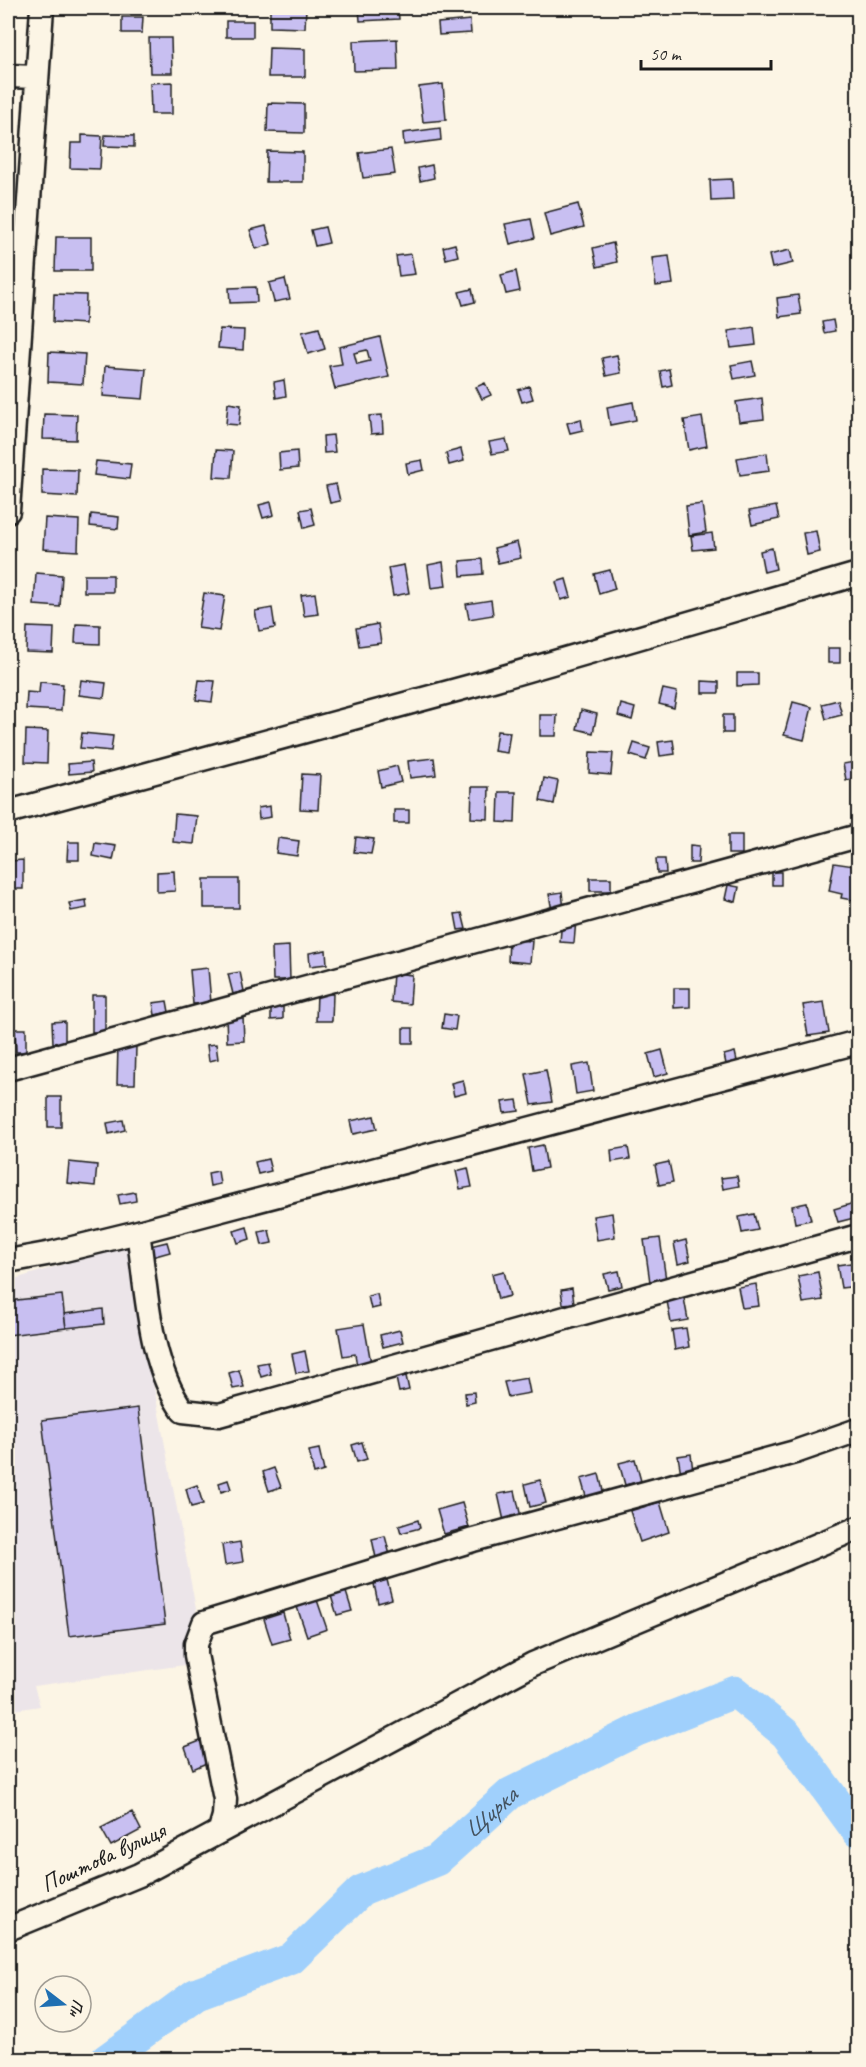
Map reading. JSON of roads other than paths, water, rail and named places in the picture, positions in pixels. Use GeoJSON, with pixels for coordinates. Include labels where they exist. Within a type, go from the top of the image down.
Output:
{"type":"FeatureCollection","features":[{"type":"Feature","properties":{"kind":"street"},"geometry":{"type":"LineString","coordinates":[[8,511],[42,8]]}},
{"type":"Feature","properties":{"kind":"street"},"geometry":{"type":"LineString","coordinates":[[8,76],[36,78]]}},
{"type":"Feature","properties":{"kind":"street"},"geometry":{"type":"LineString","coordinates":[[8,812],[504,677],[858,574]]}},
{"type":"Feature","properties":{"kind":"street"},"geometry":{"type":"LineString","coordinates":[[8,1069],[858,836]]}},
{"type":"Feature","properties":{"kind":"street"},"geometry":{"type":"LineString","coordinates":[[8,1261],[138,1232],[858,1042]]}},
{"type":"Feature","properties":{"kind":"street"},"geometry":{"type":"LineString","coordinates":[[138,1232],[157,1348],[169,1391],[183,1411],[219,1415],[858,1236]]}},
{"type":"Feature","properties":{"kind":"street"},"geometry":{"type":"LineString","coordinates":[[220,1830],[225,1816],[225,1799],[196,1655],[196,1644],[204,1623],[473,1540],[795,1452],[858,1430]]}},
{"type":"Feature","properties":{"kind":"street","name":"Поштова вулиця"},"geometry":{"type":"LineString","coordinates":[[8,1929],[139,1875],[533,1664],[858,1528]]}},
{"type":"Feature","properties":{"kind":"waterway","name":"Щирка"},"geometry":{"type":"LineString","coordinates":[[106,2060],[196,1994],[291,1959],[361,1891],[437,1860],[511,1793],[638,1730],[735,1692],[786,1734],[858,1832]]}}]}
